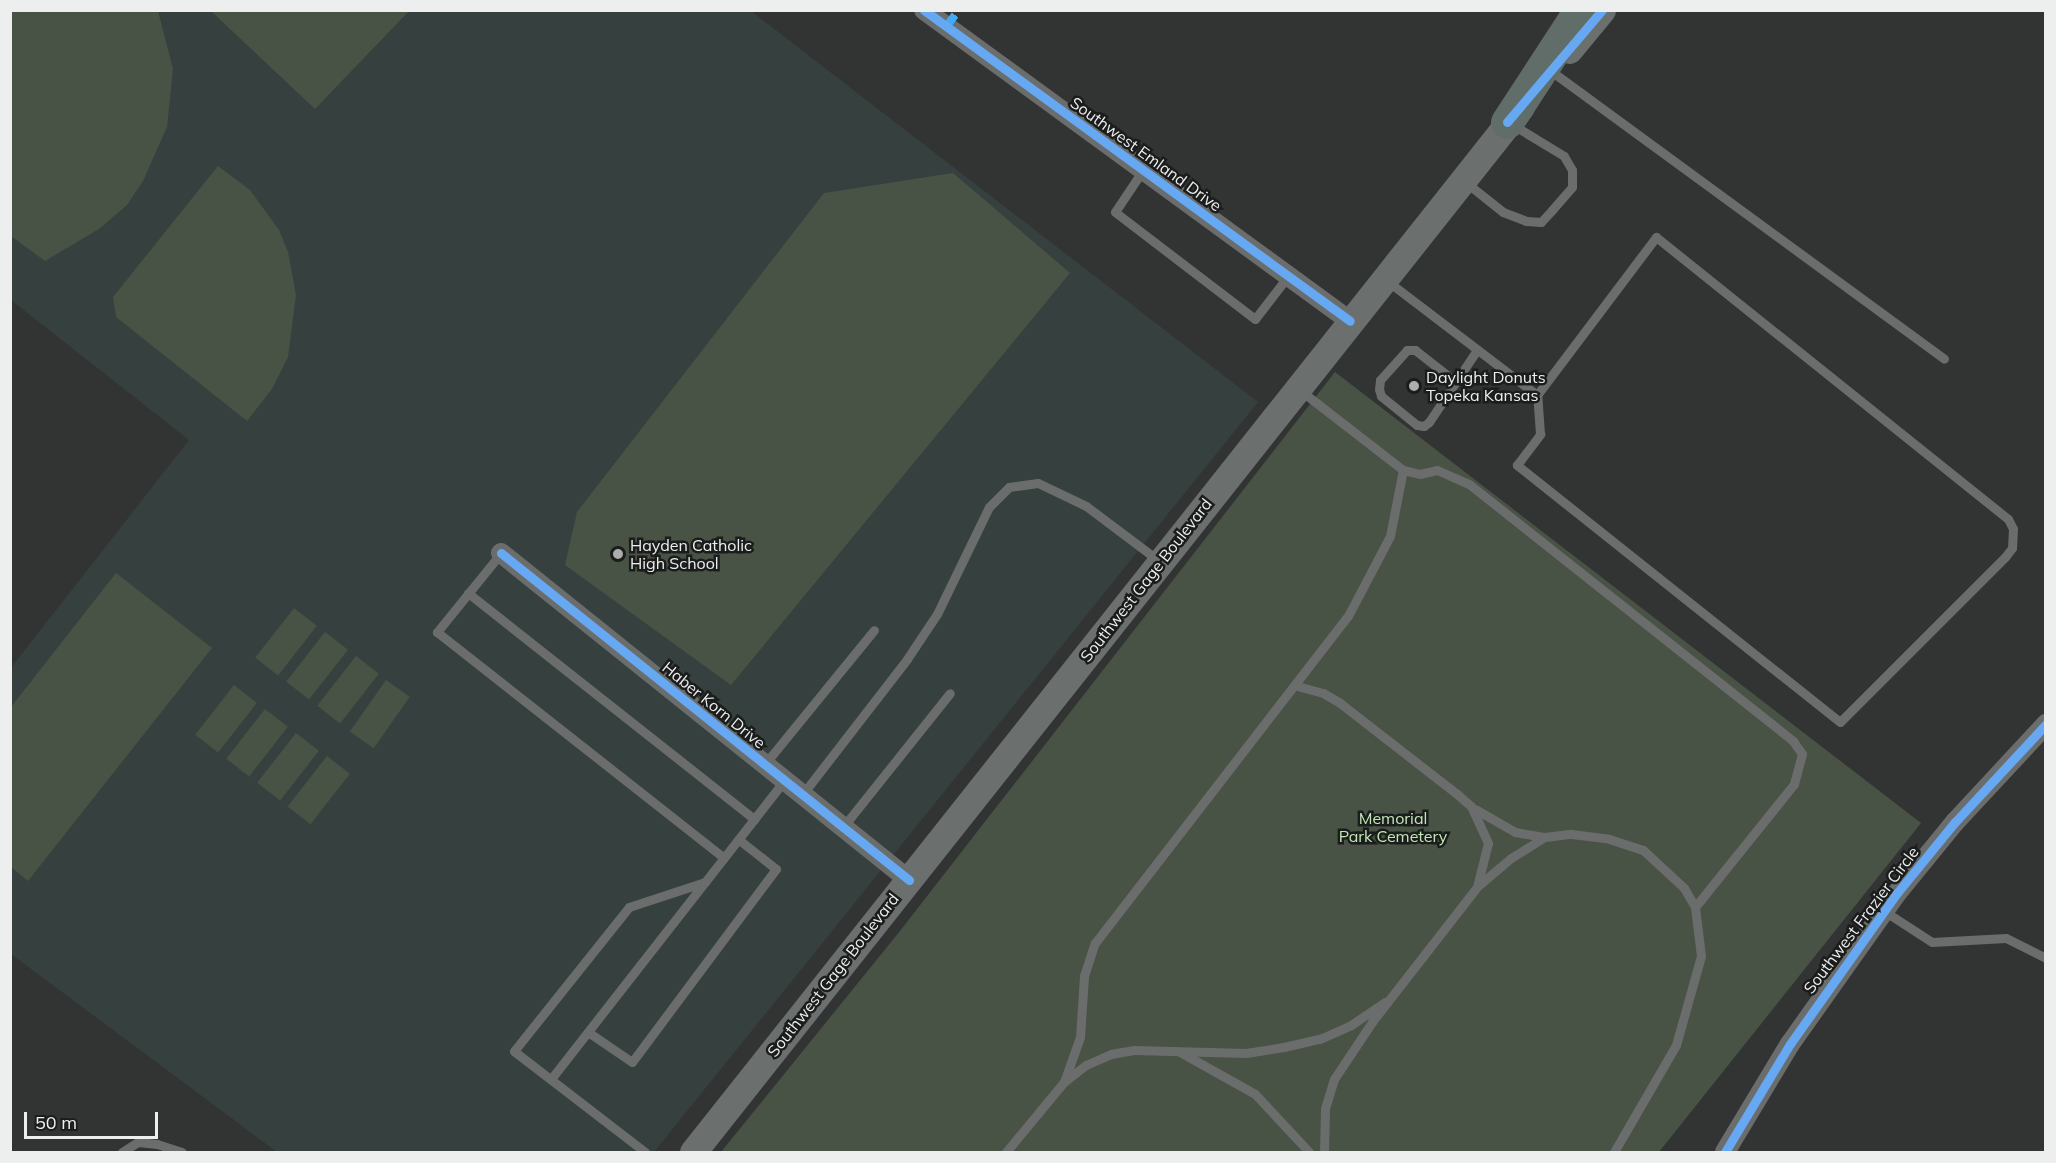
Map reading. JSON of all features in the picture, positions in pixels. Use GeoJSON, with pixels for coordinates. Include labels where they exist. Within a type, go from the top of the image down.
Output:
{"type":"FeatureCollection","features":[{"type":"Feature","properties":{"kind":"highway"},"geometry":{"type":"LineString","coordinates":[[1507,122],[1580,10]]}},
{"type":"Feature","properties":{"kind":"main road","name":"Southwest Gage Boulevard"},"geometry":{"type":"LineString","coordinates":[[693,1152],[1507,122],[1602,10]]}},
{"type":"Feature","properties":{"kind":"street","name":"Southwest Emland Drive"},"geometry":{"type":"LineString","coordinates":[[924,10],[1350,321]]}},
{"type":"Feature","properties":{"kind":"street","name":"Haber Korn Drive"},"geometry":{"type":"LineString","coordinates":[[501,553],[909,880]]}},
{"type":"Feature","properties":{"kind":"street","name":"Southwest Frazier Circle"},"geometry":{"type":"LineString","coordinates":[[1725,1152],[1791,1044],[1884,910],[1955,822],[2046,724]]}},
{"type":"Feature","properties":{"kind":"lane"},"geometry":{"type":"LineString","coordinates":[[1551,71],[1944,359]]}},
{"type":"Feature","properties":{"kind":"lane"},"geometry":{"type":"LineString","coordinates":[[1462,180],[1503,212],[1526,221],[1541,222],[1572,186],[1572,170],[1564,156],[1507,122]]}},
{"type":"Feature","properties":{"kind":"lane"},"geometry":{"type":"LineString","coordinates":[[1143,170],[1114,212],[1255,318],[1288,276]]}},
{"type":"Feature","properties":{"kind":"lane"},"geometry":{"type":"LineString","coordinates":[[1384,278],[1536,395],[1540,434],[1517,465],[1840,722],[2012,548],[2013,529],[2008,519],[1656,237],[1536,395]]}},
{"type":"Feature","properties":{"kind":"lane"},"geometry":{"type":"LineString","coordinates":[[1456,382],[1415,350],[1407,350],[1380,380],[1379,389],[1381,396],[1417,425],[1424,426],[1456,382],[1477,350]]}},
{"type":"Feature","properties":{"kind":"lane"},"geometry":{"type":"LineString","coordinates":[[1298,388],[1403,470],[1420,474],[1437,470],[1469,484],[1793,741],[1802,754],[1794,784],[1695,907]]}},
{"type":"Feature","properties":{"kind":"lane"},"geometry":{"type":"LineString","coordinates":[[1064,1082],[1080,1037],[1086,966],[1095,943],[1297,686],[1370,580],[1390,536],[1403,470]]}},
{"type":"Feature","properties":{"kind":"lane"},"geometry":{"type":"LineString","coordinates":[[802,795],[907,659],[937,614],[989,507],[1009,488],[1038,483],[1086,506],[1160,562]]}},
{"type":"Feature","properties":{"kind":"lane"},"geometry":{"type":"LineString","coordinates":[[501,553],[436,632],[724,858]]}},
{"type":"Feature","properties":{"kind":"lane"},"geometry":{"type":"LineString","coordinates":[[468,592],[754,819]]}},
{"type":"Feature","properties":{"kind":"lane"},"geometry":{"type":"LineString","coordinates":[[764,765],[874,630]]}},
{"type":"Feature","properties":{"kind":"lane"},"geometry":{"type":"LineString","coordinates":[[1297,686],[1323,693],[1340,703],[1471,806],[1515,832],[1545,837],[1571,834],[1609,839],[1643,850],[1684,888],[1695,907],[1701,956],[1676,1045],[1614,1152]]}},
{"type":"Feature","properties":{"kind":"lane"},"geometry":{"type":"LineString","coordinates":[[843,827],[950,693]]}},
{"type":"Feature","properties":{"kind":"lane"},"geometry":{"type":"LineString","coordinates":[[551,1079],[784,781]]}},
{"type":"Feature","properties":{"kind":"lane"},"geometry":{"type":"LineString","coordinates":[[1471,806],[1488,843],[1477,887]]}},
{"type":"Feature","properties":{"kind":"lane"},"geometry":{"type":"LineString","coordinates":[[1324,1152],[1325,1109],[1334,1079],[1391,997],[1477,887],[1511,858],[1545,837]]}},
{"type":"Feature","properties":{"kind":"lane"},"geometry":{"type":"LineString","coordinates":[[588,1032],[632,1062],[776,869],[738,839]]}},
{"type":"Feature","properties":{"kind":"lane"},"geometry":{"type":"LineString","coordinates":[[645,1152],[514,1051],[629,907],[705,882]]}},
{"type":"Feature","properties":{"kind":"lane"},"geometry":{"type":"LineString","coordinates":[[1884,910],[1932,942],[2006,938],[2046,958]]}},
{"type":"Feature","properties":{"kind":"lane"},"geometry":{"type":"LineString","coordinates":[[1006,1152],[1064,1082],[1086,1065],[1111,1054],[1178,1051],[1246,1053],[1320,1039],[1351,1025],[1391,997]]}},
{"type":"Feature","properties":{"kind":"lane"},"geometry":{"type":"LineString","coordinates":[[1178,1051],[1255,1094],[1309,1152]]}},
{"type":"Feature","properties":{"kind":"lane"},"geometry":{"type":"LineString","coordinates":[[122,1152],[138,1142],[182,1152]]}},
{"type":"Feature","properties":{"kind":"shaded area","name":"Hayden Catholic High School"},"geometry":{"type":"Polygon","coordinates":[[[11,11],[751,11],[1258,402],[654,1152],[277,1152],[11,954],[10,669],[189,440],[11,300],[11,11]]]}},
{"type":"Feature","properties":{"kind":"green space"},"geometry":{"type":"Polygon","coordinates":[[[11,10],[158,11],[173,69],[167,127],[143,181],[127,205],[99,229],[45,261],[11,236],[11,10]]]}},
{"type":"Feature","properties":{"kind":"green space"},"geometry":{"type":"Polygon","coordinates":[[[211,11],[409,11],[315,109],[211,11]]]}},
{"type":"Feature","properties":{"kind":"green space"},"geometry":{"type":"Polygon","coordinates":[[[218,166],[250,190],[279,230],[288,252],[296,295],[288,357],[272,389],[247,421],[116,317],[113,297],[218,166]]]}},
{"type":"Feature","properties":{"kind":"green space"},"geometry":{"type":"Polygon","coordinates":[[[953,173],[1070,273],[731,685],[565,565],[577,512],[824,193],[953,173]]]}},
{"type":"Feature","properties":{"kind":"green space","name":"Memorial Park Cemetery"},"geometry":{"type":"Polygon","coordinates":[[[1335,372],[1921,823],[1659,1152],[721,1152],[900,931],[1335,372]]]}},
{"type":"Feature","properties":{"kind":"green space"},"geometry":{"type":"Polygon","coordinates":[[[116,573],[212,648],[28,881],[11,867],[11,707],[116,573]]]}},
{"type":"Feature","properties":{"kind":"green space"},"geometry":{"type":"Polygon","coordinates":[[[294,608],[317,626],[278,675],[255,658],[294,608]]]}},
{"type":"Feature","properties":{"kind":"green space"},"geometry":{"type":"Polygon","coordinates":[[[325,632],[348,650],[309,699],[286,682],[325,632]]]}},
{"type":"Feature","properties":{"kind":"green space"},"geometry":{"type":"Polygon","coordinates":[[[356,656],[379,674],[340,723],[317,706],[356,656]]]}},
{"type":"Feature","properties":{"kind":"green space"},"geometry":{"type":"Polygon","coordinates":[[[386,680],[410,697],[374,748],[350,732],[386,680]]]}},
{"type":"Feature","properties":{"kind":"green space"},"geometry":{"type":"Polygon","coordinates":[[[234,685],[257,703],[218,752],[195,735],[234,685]]]}},
{"type":"Feature","properties":{"kind":"green space"},"geometry":{"type":"Polygon","coordinates":[[[265,709],[288,727],[249,776],[226,759],[265,709]]]}},
{"type":"Feature","properties":{"kind":"green space"},"geometry":{"type":"Polygon","coordinates":[[[296,733],[319,751],[280,800],[257,783],[296,733]]]}},
{"type":"Feature","properties":{"kind":"green space"},"geometry":{"type":"Polygon","coordinates":[[[327,756],[350,774],[310,824],[288,806],[327,756]]]}},
{"type":"Feature","properties":{"kind":"marked path"},"geometry":{"type":"LineString","coordinates":[[946,27],[959,10]]}},
{"type":"Feature","properties":{"kind":"cycle path"},"geometry":{"type":"LineString","coordinates":[[924,10],[1350,321]]}},
{"type":"Feature","properties":{"kind":"cycle path"},"geometry":{"type":"LineString","coordinates":[[1507,122],[1602,10]]}},
{"type":"Feature","properties":{"kind":"cycle path"},"geometry":{"type":"LineString","coordinates":[[501,553],[909,880]]}},
{"type":"Feature","properties":{"kind":"cycle path"},"geometry":{"type":"LineString","coordinates":[[1725,1152],[1790,1044],[1897,893],[1955,822],[2046,724]]}},
{"type":"Feature","properties":{"kind":"place","name":"Daylight Donuts Topeka Kansas"},"geometry":{"type":"Point","coordinates":[1414,386]}},
{"type":"Feature","properties":{"kind":"place","name":"Hayden Catholic High School"},"geometry":{"type":"Point","coordinates":[618,554]}}]}
